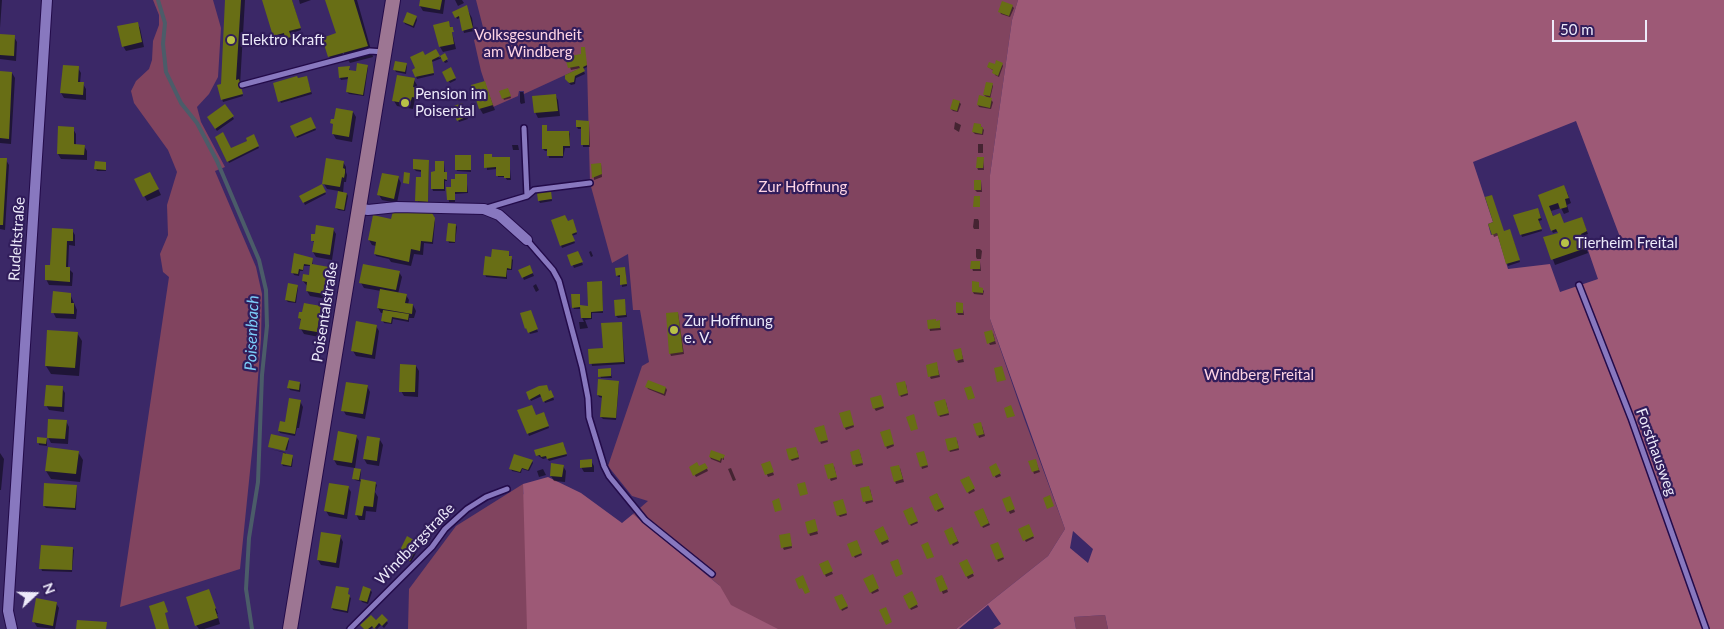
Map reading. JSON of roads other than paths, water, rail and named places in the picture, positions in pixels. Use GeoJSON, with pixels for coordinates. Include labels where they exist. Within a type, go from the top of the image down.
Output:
{"type":"FeatureCollection","features":[{"type":"Feature","properties":{"kind":"main road","name":"Poisentalstraße"},"geometry":{"type":"LineString","coordinates":[[290,629],[393,0]]}},
{"type":"Feature","properties":{"kind":"street","name":"Rudeltstraße"},"geometry":{"type":"LineString","coordinates":[[12,629],[8,611],[47,0]]}},
{"type":"Feature","properties":{"kind":"street"},"geometry":{"type":"LineString","coordinates":[[358,208],[368,210],[397,207],[484,209],[499,215],[527,240]]}},
{"type":"Feature","properties":{"kind":"lane"},"geometry":{"type":"LineString","coordinates":[[242,85],[370,51],[384,52]]}},
{"type":"Feature","properties":{"kind":"lane"},"geometry":{"type":"LineString","coordinates":[[524,128],[527,196]]}},
{"type":"Feature","properties":{"kind":"lane"},"geometry":{"type":"LineString","coordinates":[[484,209],[527,196],[534,190],[590,183]]}},
{"type":"Feature","properties":{"kind":"lane"},"geometry":{"type":"LineString","coordinates":[[527,240],[553,270],[559,281],[582,367],[588,398],[589,417],[604,466],[644,520],[712,574]]}},
{"type":"Feature","properties":{"kind":"lane","name":"Forsthausweg"},"geometry":{"type":"LineString","coordinates":[[1579,285],[1631,418],[1706,629]]}},
{"type":"Feature","properties":{"kind":"lane","name":"Windbergstraße"},"geometry":{"type":"LineString","coordinates":[[350,629],[432,547],[445,529],[466,509],[486,497],[507,489]]}},
{"type":"Feature","properties":{"kind":"waterway","name":"Poisenbach"},"geometry":{"type":"LineString","coordinates":[[158,0],[165,23],[163,44],[166,72],[181,103],[197,123],[217,161],[259,260],[266,290],[267,326],[262,375],[258,482],[249,538],[246,589],[252,629]]}},
{"type":"Feature","properties":{"kind":"place","name":"Elektro Kraft"},"geometry":{"type":"Point","coordinates":[231,40]}},
{"type":"Feature","properties":{"kind":"place","name":"Pension im Poisental"},"geometry":{"type":"Point","coordinates":[405,103]}},
{"type":"Feature","properties":{"kind":"place","name":"Tierheim Freital"},"geometry":{"type":"Point","coordinates":[1565,243]}},
{"type":"Feature","properties":{"kind":"place","name":"Zur Hoffnung e. V."},"geometry":{"type":"Point","coordinates":[674,330]}},
{"type":"Feature","properties":{"kind":"park label","name":"Volksgesundheit am Windberg"},"geometry":{"type":"Point","coordinates":[528,44]}},
{"type":"Feature","properties":{"kind":"park label","name":"Zur Hoffnung"},"geometry":{"type":"Point","coordinates":[803,187]}},
{"type":"Feature","properties":{"kind":"park label","name":"Windberg Freital"},"geometry":{"type":"Point","coordinates":[1259,375]}}]}
